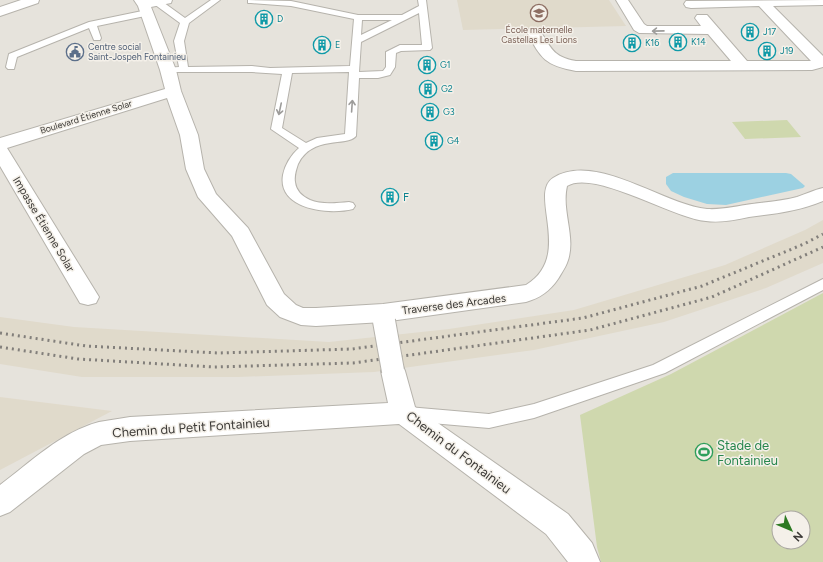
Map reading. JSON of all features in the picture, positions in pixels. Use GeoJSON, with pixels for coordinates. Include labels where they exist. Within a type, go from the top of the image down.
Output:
{"type":"FeatureCollection","features":[{"type":"Feature","properties":{"kind":"street"},"geometry":{"type":"LineString","coordinates":[[0,12],[33,0]]}},
{"type":"Feature","properties":{"kind":"street"},"geometry":{"type":"LineString","coordinates":[[622,0],[639,27],[644,30],[711,30]]}},
{"type":"Feature","properties":{"kind":"street"},"geometry":{"type":"LineString","coordinates":[[689,2],[823,1]]}},
{"type":"Feature","properties":{"kind":"street"},"geometry":{"type":"LineString","coordinates":[[689,2],[711,30],[743,66]]}},
{"type":"Feature","properties":{"kind":"street"},"geometry":{"type":"LineString","coordinates":[[534,32],[546,54],[553,60],[565,65],[743,66],[812,65],[819,63],[818,60],[762,2]]}},
{"type":"Feature","properties":{"kind":"street","name":"Traverse des Arcades"},"geometry":{"type":"LineString","coordinates":[[151,4],[173,90],[189,135],[195,169],[208,198],[241,233],[275,299],[282,308],[301,316],[384,317],[526,294],[537,289],[556,267],[558,262],[561,244],[554,193],[558,183],[569,178],[586,176],[607,180],[680,208],[700,214],[714,215],[781,207],[823,194]]}},
{"type":"Feature","properties":{"kind":"street","name":"Boulevard Étienne Solar"},"geometry":{"type":"LineString","coordinates":[[0,144],[173,90]]}},
{"type":"Feature","properties":{"kind":"street","name":"Impasse Étienne Solar"},"geometry":{"type":"LineString","coordinates":[[0,151],[88,297]]}},
{"type":"Feature","properties":{"kind":"street","name":"Chemin du Fontainieu"},"geometry":{"type":"LineString","coordinates":[[384,317],[393,371],[404,413],[557,524],[587,559]]}},
{"type":"Feature","properties":{"kind":"street","name":"Chemin du Petit Fontainieu"},"geometry":{"type":"LineString","coordinates":[[4,495],[83,441],[99,434],[130,429],[404,413]]}},
{"type":"Feature","properties":{"kind":"lane"},"geometry":{"type":"LineString","coordinates":[[184,70],[179,41],[185,22],[216,0]]}},
{"type":"Feature","properties":{"kind":"lane"},"geometry":{"type":"LineString","coordinates":[[251,1],[271,0],[358,18],[405,17]]}},
{"type":"Feature","properties":{"kind":"lane"},"geometry":{"type":"LineString","coordinates":[[11,66],[12,56],[92,24],[151,4],[185,22]]}},
{"type":"Feature","properties":{"kind":"lane"},"geometry":{"type":"LineString","coordinates":[[356,41],[405,17],[422,4]]}},
{"type":"Feature","properties":{"kind":"lane"},"geometry":{"type":"LineString","coordinates":[[252,69],[267,67],[355,70],[382,74],[387,73],[390,69],[391,52],[400,48],[427,48],[422,4]]}},
{"type":"Feature","properties":{"kind":"lane"},"geometry":{"type":"LineString","coordinates":[[349,206],[322,207],[311,205],[296,197],[288,186],[289,169],[306,148],[317,142],[350,136],[358,18]]}},
{"type":"Feature","properties":{"kind":"lane"},"geometry":{"type":"LineString","coordinates":[[92,24],[97,38]]}},
{"type":"Feature","properties":{"kind":"lane"},"geometry":{"type":"LineString","coordinates":[[168,70],[355,70]]}},
{"type":"Feature","properties":{"kind":"lane"},"geometry":{"type":"LineString","coordinates":[[288,70],[276,129],[306,148]]}},
{"type":"Feature","properties":{"kind":"lane"},"geometry":{"type":"LineString","coordinates":[[404,413],[489,421],[534,411],[659,369],[823,284]]}},
{"type":"Feature","properties":{"kind":"shaded area","name":"École maternelle Castellas Les Lions"},"geometry":{"type":"Polygon","coordinates":[[[457,0],[609,0],[626,26],[463,30],[457,0]]]}},
{"type":"Feature","properties":{"kind":"shaded area"},"geometry":{"type":"Polygon","coordinates":[[[823,220],[823,263],[766,288],[664,322],[534,350],[374,372],[238,377],[82,377],[0,364],[0,317],[74,327],[329,342],[449,329],[574,310],[725,265],[805,230],[823,220]]]}},
{"type":"Feature","properties":{"kind":"shaded area"},"geometry":{"type":"Polygon","coordinates":[[[0,397],[112,411],[0,470],[0,397]]]}},
{"type":"Feature","properties":{"kind":"green space"},"geometry":{"type":"Polygon","coordinates":[[[787,120],[801,137],[745,139],[732,122],[787,120]]]}},
{"type":"Feature","properties":{"kind":"green space","name":"Stade de Fontainieu"},"geometry":{"type":"Polygon","coordinates":[[[823,293],[823,562],[601,562],[597,547],[580,415],[671,374],[823,293]]]}},
{"type":"Feature","properties":{"kind":"water"},"geometry":{"type":"Polygon","coordinates":[[[673,173],[786,173],[791,174],[805,186],[803,188],[726,205],[707,204],[684,197],[671,191],[666,184],[666,177],[673,173]]]}},
{"type":"Feature","properties":{"kind":"railway"},"geometry":{"type":"LineString","coordinates":[[0,333],[86,346],[218,353],[352,349],[583,318],[702,286],[804,244],[823,234]]}},
{"type":"Feature","properties":{"kind":"railway"},"geometry":{"type":"LineString","coordinates":[[0,347],[78,359],[214,367],[353,363],[590,330],[712,297],[823,247]]}},
{"type":"Feature","properties":{"kind":"place","name":"École maternelle Castellas Les Lions"},"geometry":{"type":"Point","coordinates":[539,13]}},
{"type":"Feature","properties":{"kind":"place","name":"D"},"geometry":{"type":"Point","coordinates":[264,19]}},
{"type":"Feature","properties":{"kind":"place","name":"J17"},"geometry":{"type":"Point","coordinates":[750,32]}},
{"type":"Feature","properties":{"kind":"place","name":"K14"},"geometry":{"type":"Point","coordinates":[678,42]}},
{"type":"Feature","properties":{"kind":"place","name":"K16"},"geometry":{"type":"Point","coordinates":[632,43]}},
{"type":"Feature","properties":{"kind":"place","name":"E"},"geometry":{"type":"Point","coordinates":[322,45]}},
{"type":"Feature","properties":{"kind":"place","name":"J19"},"geometry":{"type":"Point","coordinates":[767,51]}},
{"type":"Feature","properties":{"kind":"place","name":"Centre social Saint-Jospeh Fontainieu"},"geometry":{"type":"Point","coordinates":[75,52]}},
{"type":"Feature","properties":{"kind":"place","name":"G1"},"geometry":{"type":"Point","coordinates":[427,65]}},
{"type":"Feature","properties":{"kind":"place","name":"G2"},"geometry":{"type":"Point","coordinates":[428,89]}},
{"type":"Feature","properties":{"kind":"place","name":"G3"},"geometry":{"type":"Point","coordinates":[430,112]}},
{"type":"Feature","properties":{"kind":"place","name":"G4"},"geometry":{"type":"Point","coordinates":[434,141]}},
{"type":"Feature","properties":{"kind":"place","name":"F"},"geometry":{"type":"Point","coordinates":[390,197]}},
{"type":"Feature","properties":{"kind":"place","name":"Stade de Fontainieu"},"geometry":{"type":"Point","coordinates":[704,452]}}]}
